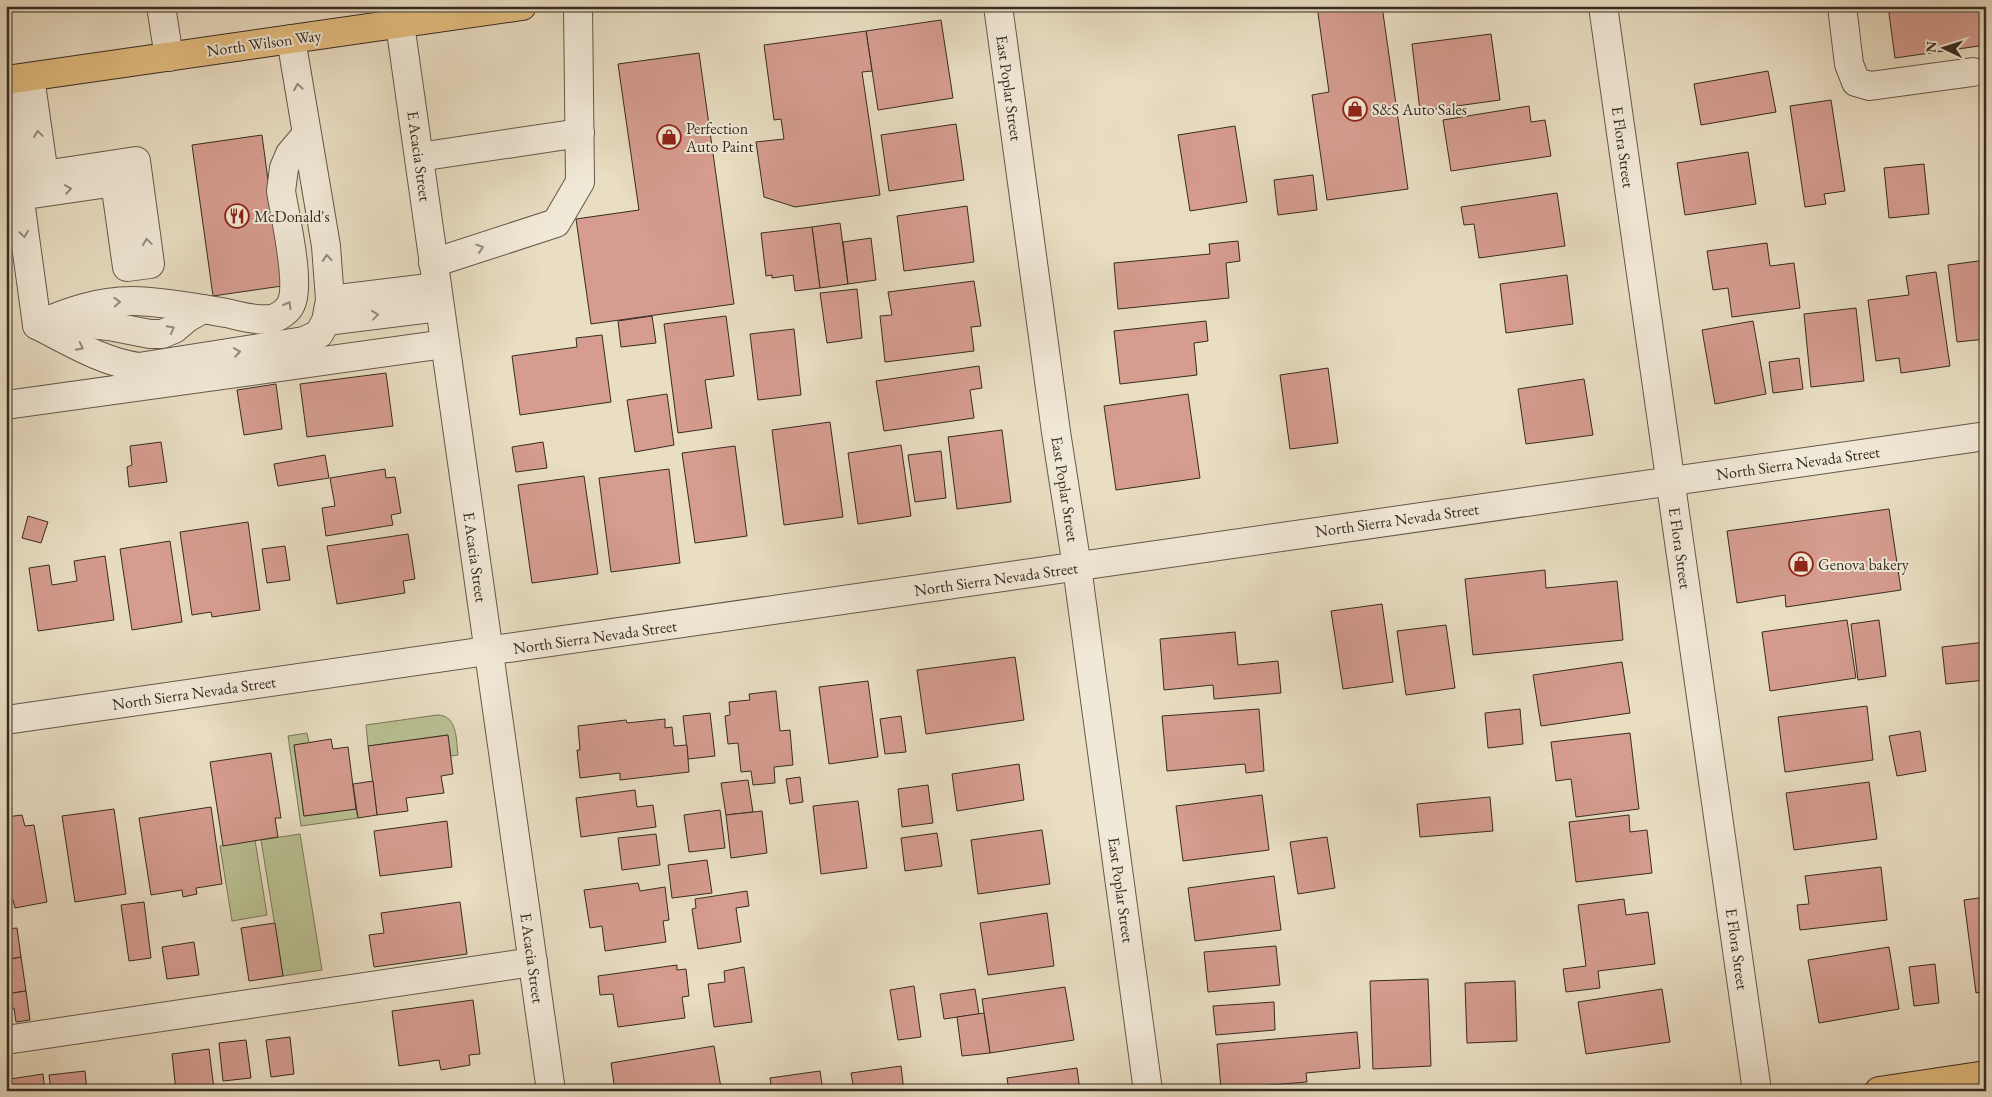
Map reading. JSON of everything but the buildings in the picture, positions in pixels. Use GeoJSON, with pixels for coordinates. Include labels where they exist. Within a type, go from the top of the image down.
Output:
{"type":"FeatureCollection","features":[{"type":"Feature","properties":{"kind":"main road","name":"North Wilson Way"},"geometry":{"type":"LineString","coordinates":[[18,79],[520,6]]}},
{"type":"Feature","properties":{"kind":"main road"},"geometry":{"type":"LineString","coordinates":[[1879,1091],[1986,1075]]}},
{"type":"Feature","properties":{"kind":"street"},"geometry":{"type":"LineString","coordinates":[[161,6],[168,57]]}},
{"type":"Feature","properties":{"kind":"street"},"geometry":{"type":"LineString","coordinates":[[328,310],[436,286],[556,223],[580,182],[578,6]]}},
{"type":"Feature","properties":{"kind":"street","name":"East Poplar Street"},"geometry":{"type":"LineString","coordinates":[[998,6],[1148,1091]]}},
{"type":"Feature","properties":{"kind":"street","name":"E Flora Street"},"geometry":{"type":"LineString","coordinates":[[1603,6],[1757,1091]]}},
{"type":"Feature","properties":{"kind":"street"},"geometry":{"type":"LineString","coordinates":[[1842,6],[1849,64],[1856,82],[1870,86],[1973,72]]}},
{"type":"Feature","properties":{"kind":"street","name":"E Acacia Street"},"geometry":{"type":"LineString","coordinates":[[400,24],[551,1091]]}},
{"type":"Feature","properties":{"kind":"street"},"geometry":{"type":"LineString","coordinates":[[37,324],[101,357],[125,366],[139,367],[304,341],[320,334],[328,310],[326,246],[291,39]]}},
{"type":"Feature","properties":{"kind":"street"},"geometry":{"type":"LineString","coordinates":[[18,79],[44,175],[136,161],[150,264],[127,268],[115,182],[19,196]]}},
{"type":"Feature","properties":{"kind":"street"},"geometry":{"type":"LineString","coordinates":[[6,99],[37,324]]}},
{"type":"Feature","properties":{"kind":"street"},"geometry":{"type":"LineString","coordinates":[[419,157],[580,133]]}},
{"type":"Feature","properties":{"kind":"street"},"geometry":{"type":"LineString","coordinates":[[37,324],[78,308],[104,302],[133,301],[203,309],[256,320],[273,319],[286,311],[292,303],[294,281],[281,191],[282,180],[290,154],[306,135]]}},
{"type":"Feature","properties":{"kind":"street"},"geometry":{"type":"LineString","coordinates":[[6,405],[444,344]]}},
{"type":"Feature","properties":{"kind":"street","name":"North Sierra Nevada Street"},"geometry":{"type":"LineString","coordinates":[[6,720],[1986,436]]}},
{"type":"Feature","properties":{"kind":"street"},"geometry":{"type":"LineString","coordinates":[[6,1040],[533,962]]}},
{"type":"Feature","properties":{"kind":"green space"},"geometry":{"type":"Polygon","coordinates":[[[437,715],[449,719],[455,729],[458,755],[451,756],[447,735],[368,746],[366,725],[437,715]]]}},
{"type":"Feature","properties":{"kind":"green space"},"geometry":{"type":"Polygon","coordinates":[[[307,733],[309,743],[294,745],[304,816],[356,809],[358,818],[301,826],[288,736],[307,733]]]}},
{"type":"Feature","properties":{"kind":"green space"},"geometry":{"type":"Polygon","coordinates":[[[300,834],[322,970],[283,976],[261,840],[300,834]]]}},
{"type":"Feature","properties":{"kind":"green space"},"geometry":{"type":"Polygon","coordinates":[[[255,840],[267,915],[232,921],[220,846],[255,840]]]}},
{"type":"Feature","properties":{"kind":"place","name":"S&S Auto Sales"},"geometry":{"type":"Point","coordinates":[1355,109]}},
{"type":"Feature","properties":{"kind":"place","name":"Perfection Auto Paint"},"geometry":{"type":"Point","coordinates":[669,137]}},
{"type":"Feature","properties":{"kind":"place","name":"McDonald's"},"geometry":{"type":"Point","coordinates":[237,216]}},
{"type":"Feature","properties":{"kind":"place","name":"Genova bakery"},"geometry":{"type":"Point","coordinates":[1801,564]}}]}
